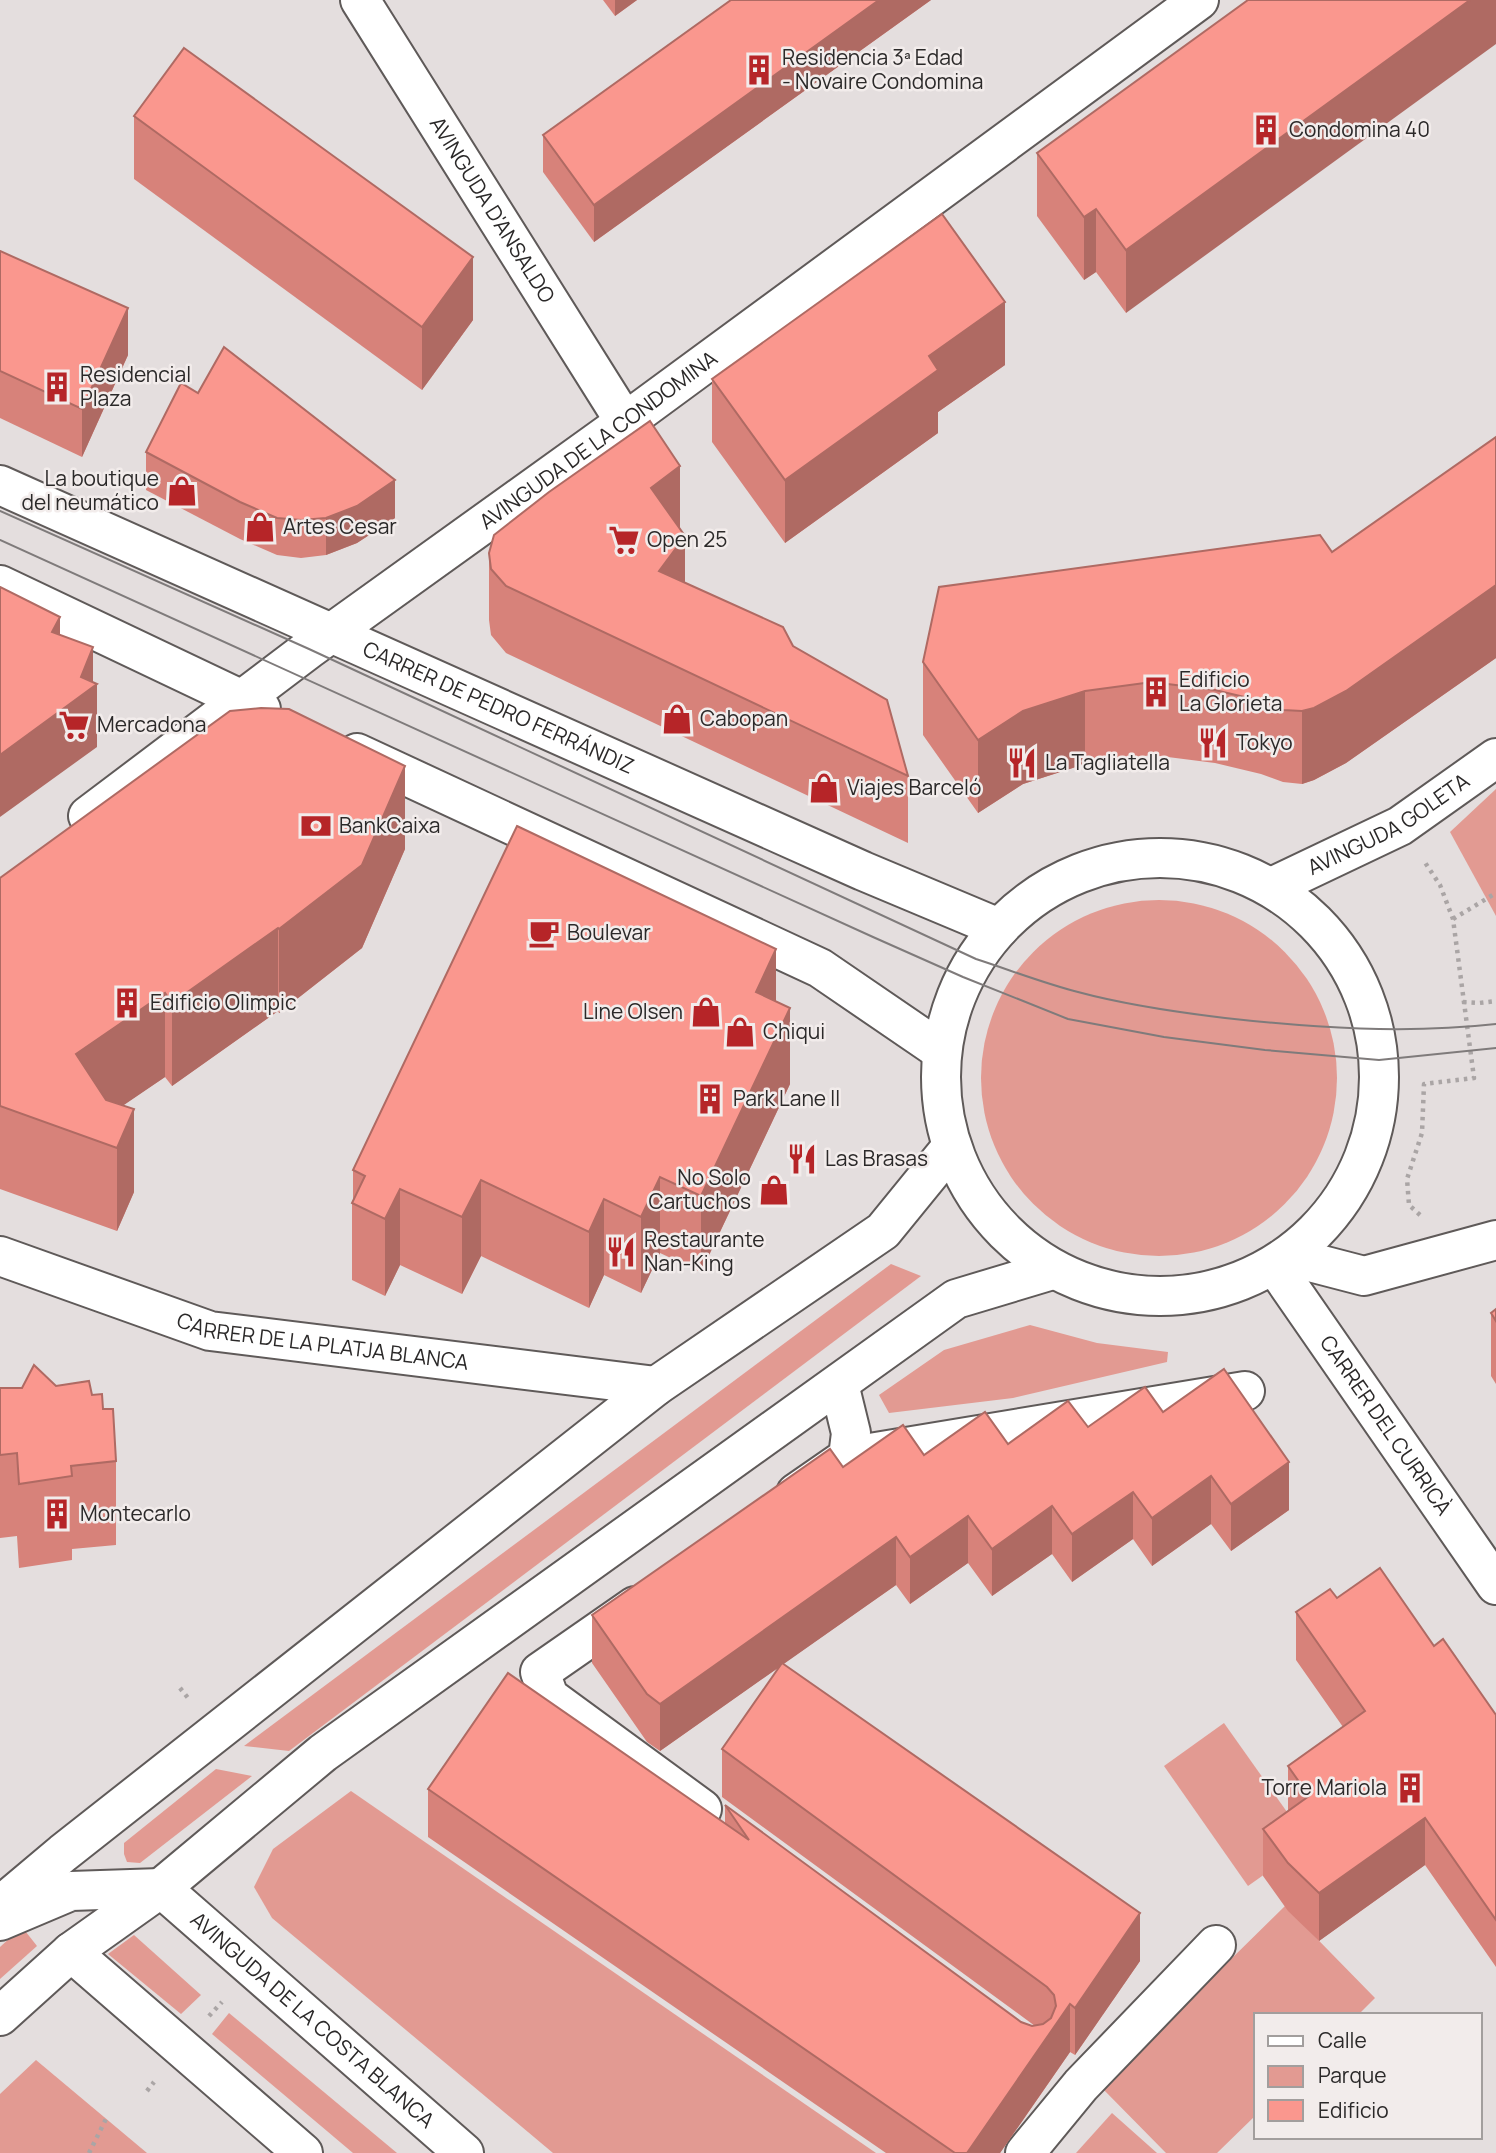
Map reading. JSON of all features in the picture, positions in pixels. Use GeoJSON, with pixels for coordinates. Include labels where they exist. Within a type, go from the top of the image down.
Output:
{"type":"FeatureCollection","features":[{"type":"Feature","properties":{"kind":"street","name":"AVINGUDA D'ANSALDO"},"geometry":{"type":"LineString","coordinates":[[360,0],[625,422]]}},
{"type":"Feature","properties":{"kind":"street","name":"AVINGUDA DE LA CONDOMINA"},"geometry":{"type":"LineString","coordinates":[[66,832],[241,699],[625,422],[1199,0]]}},
{"type":"Feature","properties":{"kind":"street","name":"CARRER DE PEDRO FERRÁNDIZ"},"geometry":{"type":"LineString","coordinates":[[0,485],[863,871],[999,928]]}},
{"type":"Feature","properties":{"kind":"street"},"geometry":{"type":"LineString","coordinates":[[0,585],[291,723]]}},
{"type":"Feature","properties":{"kind":"street"},"geometry":{"type":"LineString","coordinates":[[329,740],[820,968],[940,1050]]}},
{"type":"Feature","properties":{"kind":"street","name":"AVINGUDA GOLETA"},"geometry":{"type":"LineString","coordinates":[[1276,885],[1400,825],[1496,758]]}},
{"type":"Feature","properties":{"kind":"street"},"geometry":{"type":"LineString","coordinates":[[1190,861],[1234,864],[1276,885],[1329,926],[1356,979],[1379,1060],[1378,1109],[1347,1194],[1283,1261],[1211,1293],[1139,1298],[1049,1271],[990,1221],[949,1150],[939,1094],[940,1050],[963,977],[999,928],[1046,890],[1116,863],[1190,861]]}},
{"type":"Feature","properties":{"kind":"street"},"geometry":{"type":"LineString","coordinates":[[0,1906],[63,1853],[656,1386],[883,1231],[949,1150]]}},
{"type":"Feature","properties":{"kind":"street"},"geometry":{"type":"LineString","coordinates":[[1283,1261],[1364,1276],[1496,1240]]}},
{"type":"Feature","properties":{"kind":"street","name":"CARRER DE LA PLATJA BLANCA"},"geometry":{"type":"LineString","coordinates":[[0,1256],[210,1331],[656,1386]]}},
{"type":"Feature","properties":{"kind":"street","name":"CARRER DEL CURRICÀ"},"geometry":{"type":"LineString","coordinates":[[1283,1261],[1496,1584]]}},
{"type":"Feature","properties":{"kind":"street"},"geometry":{"type":"LineString","coordinates":[[0,2016],[71,1952],[161,1888],[323,1753],[956,1299],[1049,1271]]}},
{"type":"Feature","properties":{"kind":"street"},"geometry":{"type":"LineString","coordinates":[[839,1384],[852,1433],[848,1457]]}},
{"type":"Feature","properties":{"kind":"street"},"geometry":{"type":"LineString","coordinates":[[768,1513],[848,1457],[1245,1391]]}},
{"type":"Feature","properties":{"kind":"street"},"geometry":{"type":"LineString","coordinates":[[666,1584],[540,1672],[549,1697],[729,1829]]}},
{"type":"Feature","properties":{"kind":"street"},"geometry":{"type":"LineString","coordinates":[[0,1921],[71,1891],[161,1888]]}},
{"type":"Feature","properties":{"kind":"street","name":"AVINGUDA DE LA COSTA BLANCA"},"geometry":{"type":"LineString","coordinates":[[161,1888],[464,2153]]}},
{"type":"Feature","properties":{"kind":"street"},"geometry":{"type":"LineString","coordinates":[[1025,2153],[1081,2085],[1216,1945]]}},
{"type":"Feature","properties":{"kind":"street"},"geometry":{"type":"LineString","coordinates":[[71,1952],[303,2153]]}},
{"type":"Feature","properties":{"kind":"path"},"geometry":{"type":"LineString","coordinates":[[1400,825],[1440,885],[1453,919],[1474,1078],[1424,1084],[1422,1133],[1407,1179],[1409,1205],[1424,1219]]}},
{"type":"Feature","properties":{"kind":"path"},"geometry":{"type":"LineString","coordinates":[[1453,919],[1496,893]]}},
{"type":"Feature","properties":{"kind":"path"},"geometry":{"type":"LineString","coordinates":[[1463,1002],[1496,1000]]}},
{"type":"Feature","properties":{"kind":"path"},"geometry":{"type":"LineString","coordinates":[[89,2153],[106,2119]]}},
{"type":"Feature","properties":{"kind":"green space"},"geometry":{"type":"Polygon","coordinates":[[[1496,789],[1496,916],[1450,832],[1496,789]]]}},
{"type":"Feature","properties":{"kind":"green space"},"geometry":{"type":"Polygon","coordinates":[[[1159,900],[1194,903],[1227,913],[1258,930],[1285,952],[1307,979],[1324,1010],[1334,1043],[1337,1078],[1334,1113],[1324,1146],[1307,1177],[1285,1204],[1258,1226],[1227,1243],[1194,1253],[1159,1256],[1124,1253],[1091,1243],[1060,1226],[1033,1204],[1011,1177],[994,1146],[984,1113],[981,1078],[984,1043],[994,1010],[1011,979],[1033,952],[1060,930],[1091,913],[1124,903],[1159,900]]]}},
{"type":"Feature","properties":{"kind":"green space"},"geometry":{"type":"Polygon","coordinates":[[[891,1264],[921,1276],[289,1751],[244,1746],[891,1264]]]}},
{"type":"Feature","properties":{"kind":"green space"},"geometry":{"type":"Polygon","coordinates":[[[1030,1325],[1097,1343],[1168,1352],[1167,1362],[1013,1398],[889,1413],[879,1395],[944,1350],[1030,1325]]]}},
{"type":"Feature","properties":{"kind":"green space"},"geometry":{"type":"Polygon","coordinates":[[[1224,1723],[1309,1843],[1248,1886],[1164,1766],[1224,1723]]]}},
{"type":"Feature","properties":{"kind":"green space"},"geometry":{"type":"Polygon","coordinates":[[[216,1769],[252,1776],[140,1863],[127,1862],[124,1843],[216,1769]]]}},
{"type":"Feature","properties":{"kind":"green space"},"geometry":{"type":"Polygon","coordinates":[[[351,1791],[876,2153],[553,2153],[272,1918],[254,1887],[273,1849],[351,1791]]]}},
{"type":"Feature","properties":{"kind":"green space"},"geometry":{"type":"Polygon","coordinates":[[[1285,1906],[1375,1998],[1360,2013],[1254,2013],[1254,2117],[1217,2153],[1166,2153],[1101,2087],[1285,1906]]]}},
{"type":"Feature","properties":{"kind":"green space"},"geometry":{"type":"Polygon","coordinates":[[[22,1927],[37,1946],[0,1979],[0,1947],[22,1927]]]}},
{"type":"Feature","properties":{"kind":"green space"},"geometry":{"type":"Polygon","coordinates":[[[134,1935],[201,1995],[181,2014],[108,1954],[134,1935]]]}},
{"type":"Feature","properties":{"kind":"green space"},"geometry":{"type":"Polygon","coordinates":[[[229,2013],[397,2153],[353,2153],[212,2034],[229,2013]]]}},
{"type":"Feature","properties":{"kind":"green space"},"geometry":{"type":"Polygon","coordinates":[[[36,2060],[147,2153],[0,2153],[0,2094],[36,2060]]]}},
{"type":"Feature","properties":{"kind":"green space"},"geometry":{"type":"Polygon","coordinates":[[[1112,2113],[1157,2153],[1076,2153],[1112,2113]]]}},
{"type":"Feature","properties":{"kind":"building"},"geometry":{"type":"Polygon","coordinates":[[[731,0],[879,0],[594,205],[543,135],[731,0]]]}},
{"type":"Feature","properties":{"kind":"building"},"geometry":{"type":"Polygon","coordinates":[[[1248,0],[1470,0],[1126,250],[1096,209],[1084,217],[1037,153],[1248,0]]]}},
{"type":"Feature","properties":{"kind":"building"},"geometry":{"type":"Polygon","coordinates":[[[184,48],[473,257],[422,327],[134,116],[184,48]]]}},
{"type":"Feature","properties":{"kind":"building"},"geometry":{"type":"Polygon","coordinates":[[[942,214],[1005,302],[929,356],[938,370],[785,480],[712,379],[942,214]]]}},
{"type":"Feature","properties":{"kind":"building"},"geometry":{"type":"Polygon","coordinates":[[[0,251],[128,308],[82,409],[0,371],[0,251]]]}},
{"type":"Feature","properties":{"kind":"building"},"geometry":{"type":"Polygon","coordinates":[[[224,347],[395,480],[357,506],[326,518],[277,518],[240,502],[146,452],[181,383],[198,393],[224,347]]]}},
{"type":"Feature","properties":{"kind":"building"},"geometry":{"type":"Polygon","coordinates":[[[650,421],[680,466],[651,488],[685,536],[659,571],[783,627],[793,646],[887,700],[908,776],[506,586],[491,569],[489,553],[494,535],[549,492],[650,421]]]}},
{"type":"Feature","properties":{"kind":"building"},"geometry":{"type":"Polygon","coordinates":[[[1496,437],[1496,585],[1346,691],[1314,708],[1302,711],[1283,710],[1261,701],[1215,690],[1152,682],[1085,691],[1023,711],[978,740],[923,662],[939,587],[1320,535],[1332,552],[1496,437]]]}},
{"type":"Feature","properties":{"kind":"building"},"geometry":{"type":"Polygon","coordinates":[[[0,587],[60,617],[52,632],[93,647],[81,677],[97,684],[0,755],[0,587]]]}},
{"type":"Feature","properties":{"kind":"building","name":"Edificio Olimpic"},"geometry":{"type":"Polygon","coordinates":[[[289,709],[405,766],[362,865],[279,929],[172,1003],[165,993],[76,1054],[106,1100],[134,1109],[117,1148],[0,1106],[0,878],[230,711],[289,709]]]}},
{"type":"Feature","properties":{"kind":"building","name":"Park Lane II"},"geometry":{"type":"Polygon","coordinates":[[[517,826],[776,949],[756,992],[790,1008],[701,1196],[660,1177],[641,1217],[604,1199],[589,1232],[481,1180],[462,1217],[400,1189],[385,1219],[352,1203],[365,1176],[353,1170],[517,826]]]}},
{"type":"Feature","properties":{"kind":"building"},"geometry":{"type":"Polygon","coordinates":[[[34,1365],[56,1386],[89,1381],[92,1395],[102,1394],[103,1409],[113,1409],[116,1461],[71,1466],[72,1476],[19,1484],[17,1453],[0,1455],[0,1388],[22,1388],[34,1365]]]}},
{"type":"Feature","properties":{"kind":"building"},"geometry":{"type":"Polygon","coordinates":[[[1224,1369],[1289,1462],[1231,1504],[1211,1476],[1152,1518],[1133,1492],[1072,1534],[1052,1506],[992,1549],[968,1516],[910,1557],[896,1537],[660,1704],[647,1694],[592,1615],[830,1449],[843,1467],[903,1425],[924,1455],[985,1412],[1008,1444],[1068,1401],[1088,1427],[1145,1387],[1163,1412],[1224,1369]]]}},
{"type":"Feature","properties":{"kind":"building","name":"Torre Mariola"},"geometry":{"type":"Polygon","coordinates":[[[1380,1568],[1434,1646],[1443,1639],[1496,1715],[1496,1920],[1425,1818],[1319,1893],[1288,1863],[1263,1829],[1309,1796],[1288,1766],[1365,1711],[1296,1612],[1330,1589],[1337,1598],[1380,1568]]]}},
{"type":"Feature","properties":{"kind":"building"},"geometry":{"type":"Polygon","coordinates":[[[782,1663],[1140,1913],[1075,2008],[1070,2004],[967,2153],[955,2153],[428,1789],[508,1673],[749,1840],[725,1805],[1021,2022],[1032,2026],[1043,2024],[1051,2018],[1056,2006],[1054,1995],[1047,1987],[722,1749],[782,1663]]]}},
{"type":"Feature","properties":{"kind":"tram line"},"geometry":{"type":"LineString","coordinates":[[0,511],[309,649],[976,959],[1096,997],[1206,1016],[1292,1025],[1394,1029],[1496,1024]]}},
{"type":"Feature","properties":{"kind":"tram line"},"geometry":{"type":"LineString","coordinates":[[0,540],[873,937],[1068,1019],[1164,1037],[1265,1050],[1379,1060],[1496,1048]]}},
{"type":"Feature","properties":{"kind":"place","name":"Residencia 3ª Edad - Novaire Condomina"},"geometry":{"type":"Point","coordinates":[759,70]}},
{"type":"Feature","properties":{"kind":"place","name":"Condomina 40"},"geometry":{"type":"Point","coordinates":[1266,130]}},
{"type":"Feature","properties":{"kind":"place","name":"Residencial Plaza"},"geometry":{"type":"Point","coordinates":[57,387]}},
{"type":"Feature","properties":{"kind":"place","name":"La boutique del neumático"},"geometry":{"type":"Point","coordinates":[182,491]}},
{"type":"Feature","properties":{"kind":"place","name":"Artes Cesar"},"geometry":{"type":"Point","coordinates":[260,527]}},
{"type":"Feature","properties":{"kind":"place","name":"Open 25"},"geometry":{"type":"Point","coordinates":[624,540]}},
{"type":"Feature","properties":{"kind":"place","name":"Edificio La Glorieta"},"geometry":{"type":"Point","coordinates":[1156,692]}},
{"type":"Feature","properties":{"kind":"place","name":"Cabopan"},"geometry":{"type":"Point","coordinates":[677,719]}},
{"type":"Feature","properties":{"kind":"place","name":"Mercadona"},"geometry":{"type":"Point","coordinates":[74,725]}},
{"type":"Feature","properties":{"kind":"place","name":"Tokyo"},"geometry":{"type":"Point","coordinates":[1213,743]}},
{"type":"Feature","properties":{"kind":"place","name":"La Tagliatella"},"geometry":{"type":"Point","coordinates":[1022,763]}},
{"type":"Feature","properties":{"kind":"place","name":"Viajes Barceló"},"geometry":{"type":"Point","coordinates":[824,788]}},
{"type":"Feature","properties":{"kind":"place","name":"BankCaixa"},"geometry":{"type":"Point","coordinates":[316,826]}},
{"type":"Feature","properties":{"kind":"place","name":"Boulevar"},"geometry":{"type":"Point","coordinates":[544,933]}},
{"type":"Feature","properties":{"kind":"place","name":"Edificio Olimpic"},"geometry":{"type":"Point","coordinates":[127,1003]}},
{"type":"Feature","properties":{"kind":"place","name":"Line Olsen"},"geometry":{"type":"Point","coordinates":[706,1012]}},
{"type":"Feature","properties":{"kind":"place","name":"Chiqui"},"geometry":{"type":"Point","coordinates":[740,1032]}},
{"type":"Feature","properties":{"kind":"place","name":"Park Lane II"},"geometry":{"type":"Point","coordinates":[710,1099]}},
{"type":"Feature","properties":{"kind":"place","name":"Las Brasas"},"geometry":{"type":"Point","coordinates":[802,1159]}},
{"type":"Feature","properties":{"kind":"place","name":"No Solo Cartuchos"},"geometry":{"type":"Point","coordinates":[774,1190]}},
{"type":"Feature","properties":{"kind":"place","name":"Restaurante Nan-King"},"geometry":{"type":"Point","coordinates":[621,1252]}},
{"type":"Feature","properties":{"kind":"place","name":"Montecarlo"},"geometry":{"type":"Point","coordinates":[57,1514]}},
{"type":"Feature","properties":{"kind":"place","name":"Torre Mariola"},"geometry":{"type":"Point","coordinates":[1410,1788]}}]}
